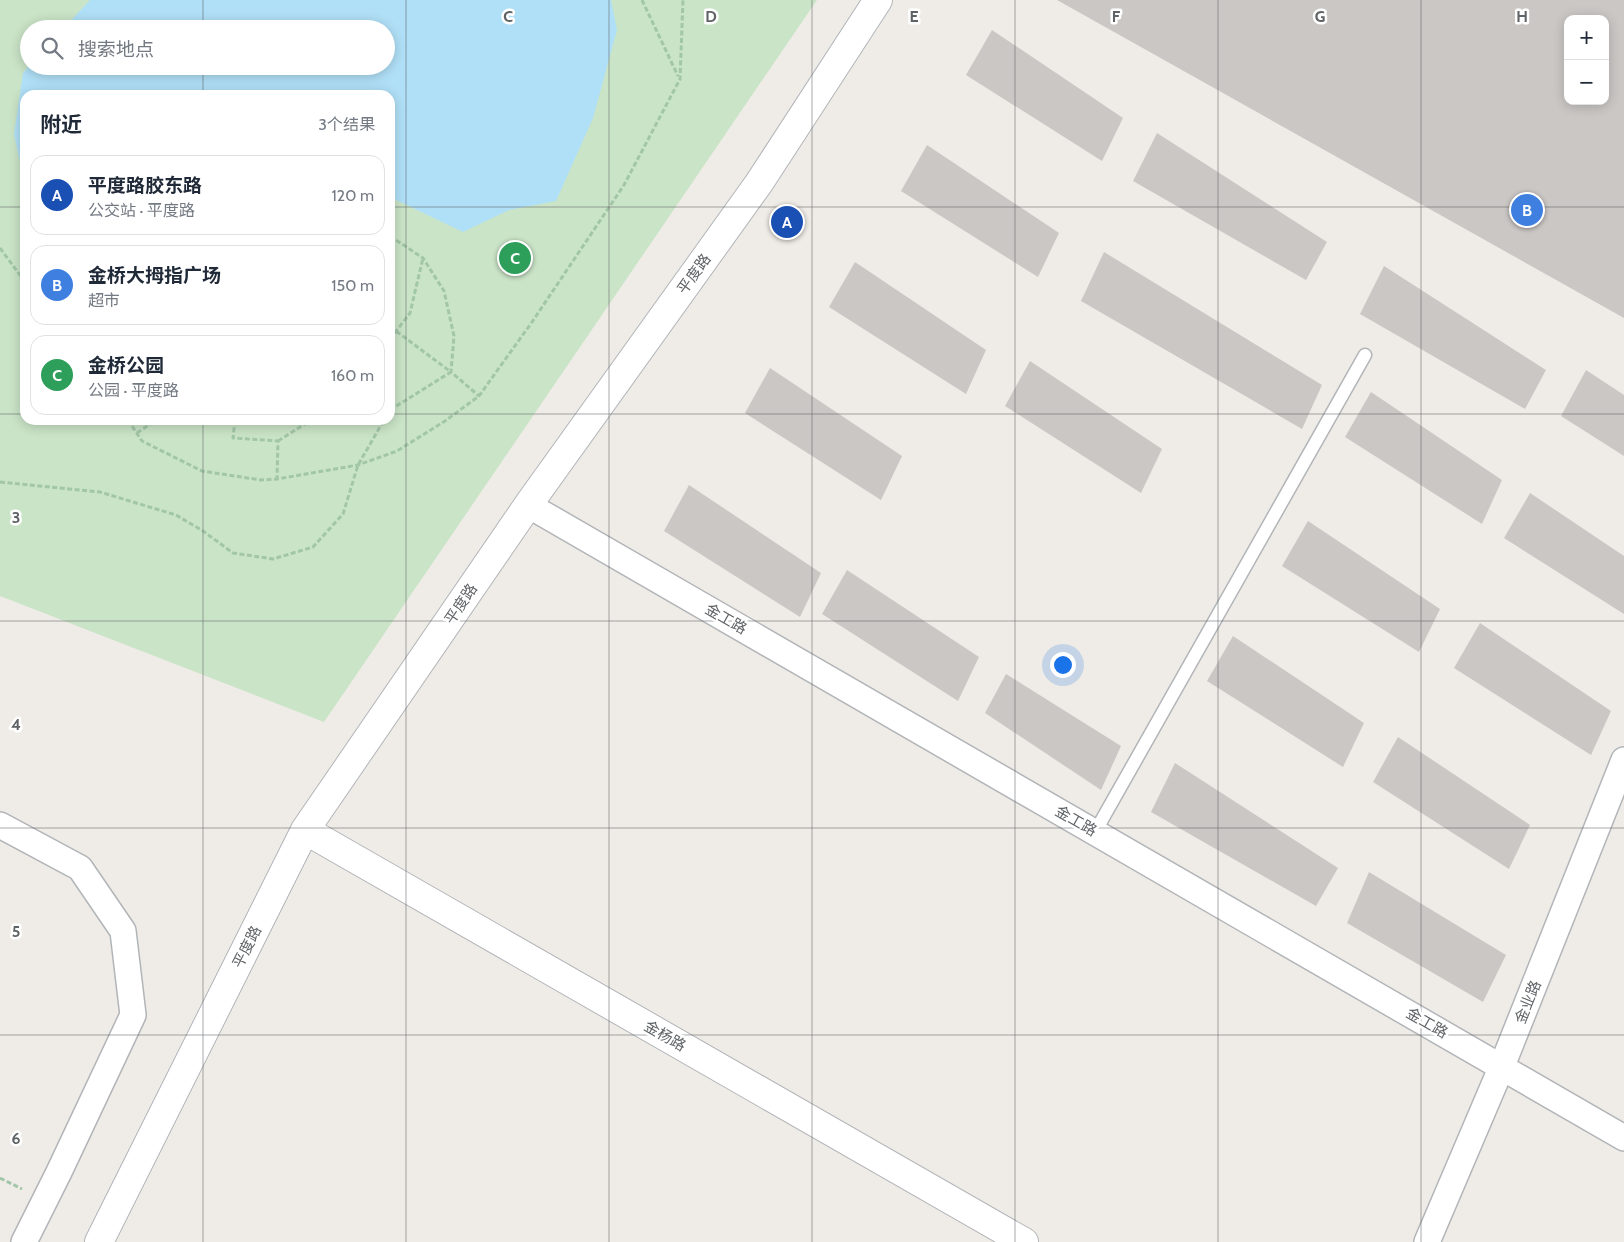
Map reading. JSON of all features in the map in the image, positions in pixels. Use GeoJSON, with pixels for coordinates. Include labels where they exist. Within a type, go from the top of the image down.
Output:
{"type":"FeatureCollection","features":[{"type":"Feature","properties":{"kind":"street","name":"平度路"},"geometry":{"type":"LineString","coordinates":[[99,1242],[305,830],[528,506],[760,183],[878,0]]}},
{"type":"Feature","properties":{"kind":"street","name":"金工路"},"geometry":{"type":"LineString","coordinates":[[528,506],[1624,1138]]}},
{"type":"Feature","properties":{"kind":"street","name":"金业路"},"geometry":{"type":"LineString","coordinates":[[1427,1242],[1502,1066],[1624,760]]}},
{"type":"Feature","properties":{"kind":"street"},"geometry":{"type":"LineString","coordinates":[[0,825],[80,868],[123,930],[133,1015],[24,1242]]}},
{"type":"Feature","properties":{"kind":"street","name":"金杨路"},"geometry":{"type":"LineString","coordinates":[[305,830],[1024,1242]]}},
{"type":"Feature","properties":{"kind":"lane"},"geometry":{"type":"LineString","coordinates":[[1096,832],[1365,355]]}},
{"type":"Feature","properties":{"kind":"path"},"geometry":{"type":"LineString","coordinates":[[642,0],[680,79]]}},
{"type":"Feature","properties":{"kind":"path"},"geometry":{"type":"LineString","coordinates":[[131,425],[142,441],[202,471],[261,480],[277,479],[358,465],[397,451],[445,421],[479,396],[532,322],[624,185],[680,79],[683,0]]}},
{"type":"Feature","properties":{"kind":"path"},"geometry":{"type":"LineString","coordinates":[[395,239],[423,258],[444,291],[454,336],[451,372]]}},
{"type":"Feature","properties":{"kind":"path"},"geometry":{"type":"LineString","coordinates":[[0,248],[20,275]]}},
{"type":"Feature","properties":{"kind":"path"},"geometry":{"type":"LineString","coordinates":[[423,258],[410,313],[396,331],[451,372],[479,396]]}},
{"type":"Feature","properties":{"kind":"path"},"geometry":{"type":"LineString","coordinates":[[395,407],[451,372]]}},
{"type":"Feature","properties":{"kind":"path"},"geometry":{"type":"LineString","coordinates":[[137,433],[149,425]]}},
{"type":"Feature","properties":{"kind":"path"},"geometry":{"type":"LineString","coordinates":[[234,425],[233,438],[278,441],[303,425]]}},
{"type":"Feature","properties":{"kind":"path"},"geometry":{"type":"LineString","coordinates":[[0,482],[100,492],[176,515],[233,552],[273,559],[313,547],[343,514],[358,465],[381,425]]}},
{"type":"Feature","properties":{"kind":"path"},"geometry":{"type":"LineString","coordinates":[[277,479],[278,441]]}},
{"type":"Feature","properties":{"kind":"green space"},"geometry":{"type":"Polygon","coordinates":[[[0,0],[817,0],[324,722],[0,596],[0,0]]]}},
{"type":"Feature","properties":{"kind":"water"},"geometry":{"type":"Polygon","coordinates":[[[90,0],[611,0],[617,30],[593,118],[556,201],[509,210],[463,232],[395,199],[395,90],[20,90],[23,75],[395,75],[395,20],[71,20],[90,0]]]}},
{"type":"Feature","properties":{"kind":"water"},"geometry":{"type":"Polygon","coordinates":[[[20,93],[20,162],[14,134],[20,93]]]}},
{"type":"Feature","properties":{"kind":"building"},"geometry":{"type":"Polygon","coordinates":[[[1057,0],[1624,0],[1624,318],[1057,0]]]}},
{"type":"Feature","properties":{"kind":"building"},"geometry":{"type":"Polygon","coordinates":[[[992,30],[1123,118],[1102,161],[966,75],[992,30]]]}},
{"type":"Feature","properties":{"kind":"building"},"geometry":{"type":"Polygon","coordinates":[[[1157,133],[1327,242],[1306,280],[1133,181],[1157,133]]]}},
{"type":"Feature","properties":{"kind":"building"},"geometry":{"type":"Polygon","coordinates":[[[927,145],[1059,233],[1038,277],[901,191],[927,145]]]}},
{"type":"Feature","properties":{"kind":"building"},"geometry":{"type":"Polygon","coordinates":[[[1104,252],[1322,385],[1302,429],[1081,301],[1104,252]]]}},
{"type":"Feature","properties":{"kind":"building"},"geometry":{"type":"Polygon","coordinates":[[[855,262],[986,350],[966,394],[829,307],[855,262]]]}},
{"type":"Feature","properties":{"kind":"building"},"geometry":{"type":"Polygon","coordinates":[[[1384,266],[1546,370],[1525,409],[1360,314],[1384,266]]]}},
{"type":"Feature","properties":{"kind":"building"},"geometry":{"type":"Polygon","coordinates":[[[1030,361],[1162,449],[1141,493],[1005,406],[1030,361]]]}},
{"type":"Feature","properties":{"kind":"building"},"geometry":{"type":"Polygon","coordinates":[[[770,368],[902,456],[881,500],[745,413],[770,368]]]}},
{"type":"Feature","properties":{"kind":"building"},"geometry":{"type":"Polygon","coordinates":[[[1586,370],[1624,395],[1624,456],[1561,416],[1586,370]]]}},
{"type":"Feature","properties":{"kind":"building"},"geometry":{"type":"Polygon","coordinates":[[[1371,392],[1502,480],[1482,524],[1345,437],[1371,392]]]}},
{"type":"Feature","properties":{"kind":"building"},"geometry":{"type":"Polygon","coordinates":[[[689,485],[821,573],[800,617],[664,531],[689,485]]]}},
{"type":"Feature","properties":{"kind":"building"},"geometry":{"type":"Polygon","coordinates":[[[1530,493],[1624,556],[1624,614],[1504,538],[1530,493]]]}},
{"type":"Feature","properties":{"kind":"building"},"geometry":{"type":"Polygon","coordinates":[[[1308,521],[1440,609],[1419,652],[1282,566],[1308,521]]]}},
{"type":"Feature","properties":{"kind":"building"},"geometry":{"type":"Polygon","coordinates":[[[847,570],[979,657],[958,701],[822,614],[847,570]]]}},
{"type":"Feature","properties":{"kind":"building"},"geometry":{"type":"Polygon","coordinates":[[[1480,623],[1611,711],[1591,755],[1454,668],[1480,623]]]}},
{"type":"Feature","properties":{"kind":"building"},"geometry":{"type":"Polygon","coordinates":[[[1233,636],[1364,723],[1343,767],[1207,681],[1233,636]]]}},
{"type":"Feature","properties":{"kind":"building"},"geometry":{"type":"Polygon","coordinates":[[[1006,674],[1121,746],[1101,790],[985,713],[1006,674]]]}},
{"type":"Feature","properties":{"kind":"building"},"geometry":{"type":"Polygon","coordinates":[[[1398,737],[1530,825],[1509,869],[1373,782],[1398,737]]]}},
{"type":"Feature","properties":{"kind":"building"},"geometry":{"type":"Polygon","coordinates":[[[1175,763],[1338,868],[1316,906],[1151,812],[1175,763]]]}},
{"type":"Feature","properties":{"kind":"building"},"geometry":{"type":"Polygon","coordinates":[[[1369,872],[1506,955],[1483,1002],[1347,923],[1369,872]]]}},
{"type":"Feature","properties":{"kind":"place","name":"金桥大拇指广场"},"geometry":{"type":"Point","coordinates":[1527,210]}},
{"type":"Feature","properties":{"kind":"place","name":"平度路胶东路"},"geometry":{"type":"Point","coordinates":[787,222]}},
{"type":"Feature","properties":{"kind":"place","name":"金桥公园"},"geometry":{"type":"Point","coordinates":[515,258]}}]}
